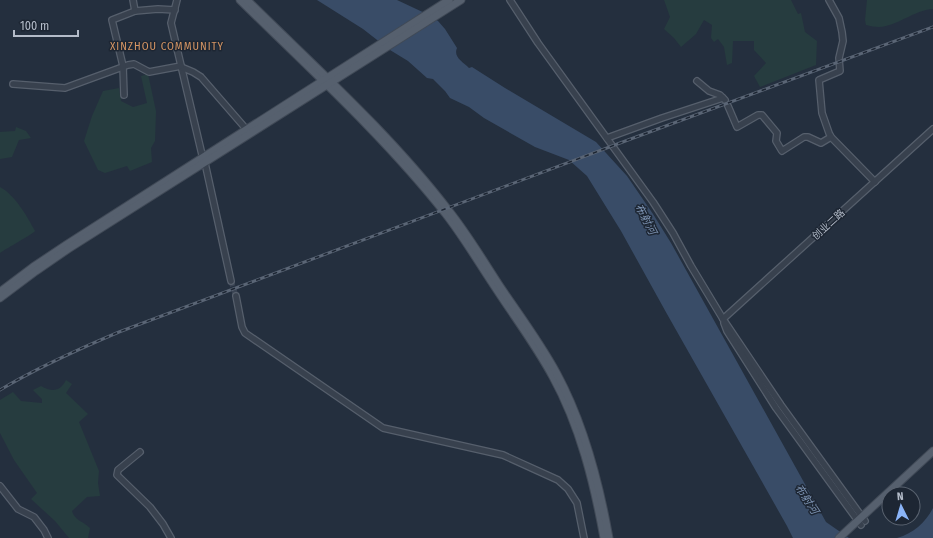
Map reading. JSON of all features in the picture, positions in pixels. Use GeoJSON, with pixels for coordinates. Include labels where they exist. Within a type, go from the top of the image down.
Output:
{"type":"FeatureCollection","features":[{"type":"Feature","properties":{"kind":"main road"},"geometry":{"type":"LineString","coordinates":[[240,0],[398,150],[450,212],[549,359],[564,386],[583,435],[594,472],[609,538]]}},
{"type":"Feature","properties":{"kind":"main road"},"geometry":{"type":"LineString","coordinates":[[247,0],[327,82],[394,154],[446,215],[541,356],[559,388],[578,437],[593,488],[604,538]]}},
{"type":"Feature","properties":{"kind":"main road"},"geometry":{"type":"LineString","coordinates":[[442,9],[449,0]]}},
{"type":"Feature","properties":{"kind":"main road"},"geometry":{"type":"LineString","coordinates":[[0,298],[52,260],[204,161],[442,9],[461,0]]}},
{"type":"Feature","properties":{"kind":"main road"},"geometry":{"type":"LineString","coordinates":[[0,292],[55,252],[204,161],[247,130],[327,82]]}},
{"type":"Feature","properties":{"kind":"main road"},"geometry":{"type":"LineString","coordinates":[[846,538],[861,521],[933,451]]}},
{"type":"Feature","properties":{"kind":"main road"},"geometry":{"type":"LineString","coordinates":[[903,486],[933,458]]}},
{"type":"Feature","properties":{"kind":"main road"},"geometry":{"type":"LineString","coordinates":[[861,521],[881,505]]}},
{"type":"Feature","properties":{"kind":"main road"},"geometry":{"type":"LineString","coordinates":[[839,538],[853,529]]}},
{"type":"Feature","properties":{"kind":"street"},"geometry":{"type":"LineString","coordinates":[[133,0],[135,11]]}},
{"type":"Feature","properties":{"kind":"street"},"geometry":{"type":"LineString","coordinates":[[178,0],[171,23],[231,281]]}},
{"type":"Feature","properties":{"kind":"street"},"geometry":{"type":"LineString","coordinates":[[510,0],[538,43],[663,217],[723,319],[861,521]]}},
{"type":"Feature","properties":{"kind":"street"},"geometry":{"type":"LineString","coordinates":[[829,0],[839,18],[843,41],[838,58],[840,71],[819,80],[822,113],[831,137],[875,182]]}},
{"type":"Feature","properties":{"kind":"street"},"geometry":{"type":"LineString","coordinates":[[124,95],[123,66],[112,20],[135,11],[158,9],[175,10]]}},
{"type":"Feature","properties":{"kind":"street"},"geometry":{"type":"LineString","coordinates":[[13,84],[65,88],[123,66],[134,64],[149,72],[181,67],[194,72],[201,78],[247,130]]}},
{"type":"Feature","properties":{"kind":"street"},"geometry":{"type":"LineString","coordinates":[[607,138],[662,118],[724,99],[709,91],[697,81]]}},
{"type":"Feature","properties":{"kind":"street"},"geometry":{"type":"LineString","coordinates":[[728,106],[737,127],[758,115],[762,115],[777,133],[776,141],[782,150],[804,137],[821,142],[831,137]]}},
{"type":"Feature","properties":{"kind":"street","name":"创业二路"},"geometry":{"type":"LineString","coordinates":[[723,319],[933,129]]}},
{"type":"Feature","properties":{"kind":"street"},"geometry":{"type":"LineString","coordinates":[[236,296],[241,325],[245,333],[383,428],[503,454],[558,480],[568,489],[577,503],[584,538]]}},
{"type":"Feature","properties":{"kind":"street"},"geometry":{"type":"LineString","coordinates":[[140,452],[118,470],[118,476],[150,507],[163,524],[171,538]]}},
{"type":"Feature","properties":{"kind":"street"},"geometry":{"type":"LineString","coordinates":[[0,486],[18,509],[34,518],[44,530],[48,538]]}},
{"type":"Feature","properties":{"kind":"green space"},"geometry":{"type":"Polygon","coordinates":[[[664,0],[791,0],[798,14],[801,13],[805,32],[817,41],[816,65],[760,87],[754,76],[766,63],[754,50],[754,41],[733,41],[732,63],[727,65],[724,47],[718,39],[714,42],[711,38],[712,25],[704,20],[696,34],[681,47],[664,29],[670,17],[664,0]]]}},
{"type":"Feature","properties":{"kind":"green space"},"geometry":{"type":"Polygon","coordinates":[[[867,0],[933,0],[933,9],[919,12],[893,24],[874,27],[866,25],[867,0]]]}},
{"type":"Feature","properties":{"kind":"green space"},"geometry":{"type":"Polygon","coordinates":[[[148,74],[156,111],[155,141],[151,148],[152,162],[130,171],[127,166],[105,173],[98,170],[84,141],[92,116],[103,91],[119,88],[121,101],[133,107],[147,103],[141,76],[148,74]]]}},
{"type":"Feature","properties":{"kind":"green space"},"geometry":{"type":"Polygon","coordinates":[[[16,127],[26,131],[31,138],[19,140],[12,157],[0,159],[0,132],[15,131],[16,127]]]}},
{"type":"Feature","properties":{"kind":"green space"},"geometry":{"type":"Polygon","coordinates":[[[0,187],[16,200],[35,231],[0,253],[0,187]]]}},
{"type":"Feature","properties":{"kind":"green space"},"geometry":{"type":"Polygon","coordinates":[[[66,380],[72,384],[66,393],[88,414],[79,422],[99,471],[98,483],[100,496],[87,497],[72,511],[77,519],[90,528],[88,538],[69,538],[55,521],[31,499],[37,493],[14,460],[0,433],[0,400],[13,392],[21,401],[42,403],[42,399],[33,390],[41,386],[55,390],[61,387],[66,380]]]}},
{"type":"Feature","properties":{"kind":"water","name":"布射河"},"geometry":{"type":"Polygon","coordinates":[[[317,0],[397,0],[429,15],[438,21],[445,29],[457,48],[457,57],[469,68],[472,67],[596,142],[627,176],[671,243],[826,522],[849,538],[793,538],[621,231],[587,176],[569,160],[535,147],[484,118],[469,107],[450,98],[433,79],[427,78],[408,61],[390,50],[363,29],[317,0]]]}},
{"type":"Feature","properties":{"kind":"water"},"geometry":{"type":"Polygon","coordinates":[[[933,508],[933,538],[897,538],[921,526],[933,508]]]}},
{"type":"Feature","properties":{"kind":"tunnel"},"geometry":{"type":"LineString","coordinates":[[231,281],[236,296]]}},
{"type":"Feature","properties":{"kind":"railway"},"geometry":{"type":"LineString","coordinates":[[0,390],[44,366],[119,332],[933,27]]}},
{"type":"Feature","properties":{"kind":"district","name":"XINZHOU COMMUNITY"},"geometry":{"type":"Point","coordinates":[167,46]}}]}
